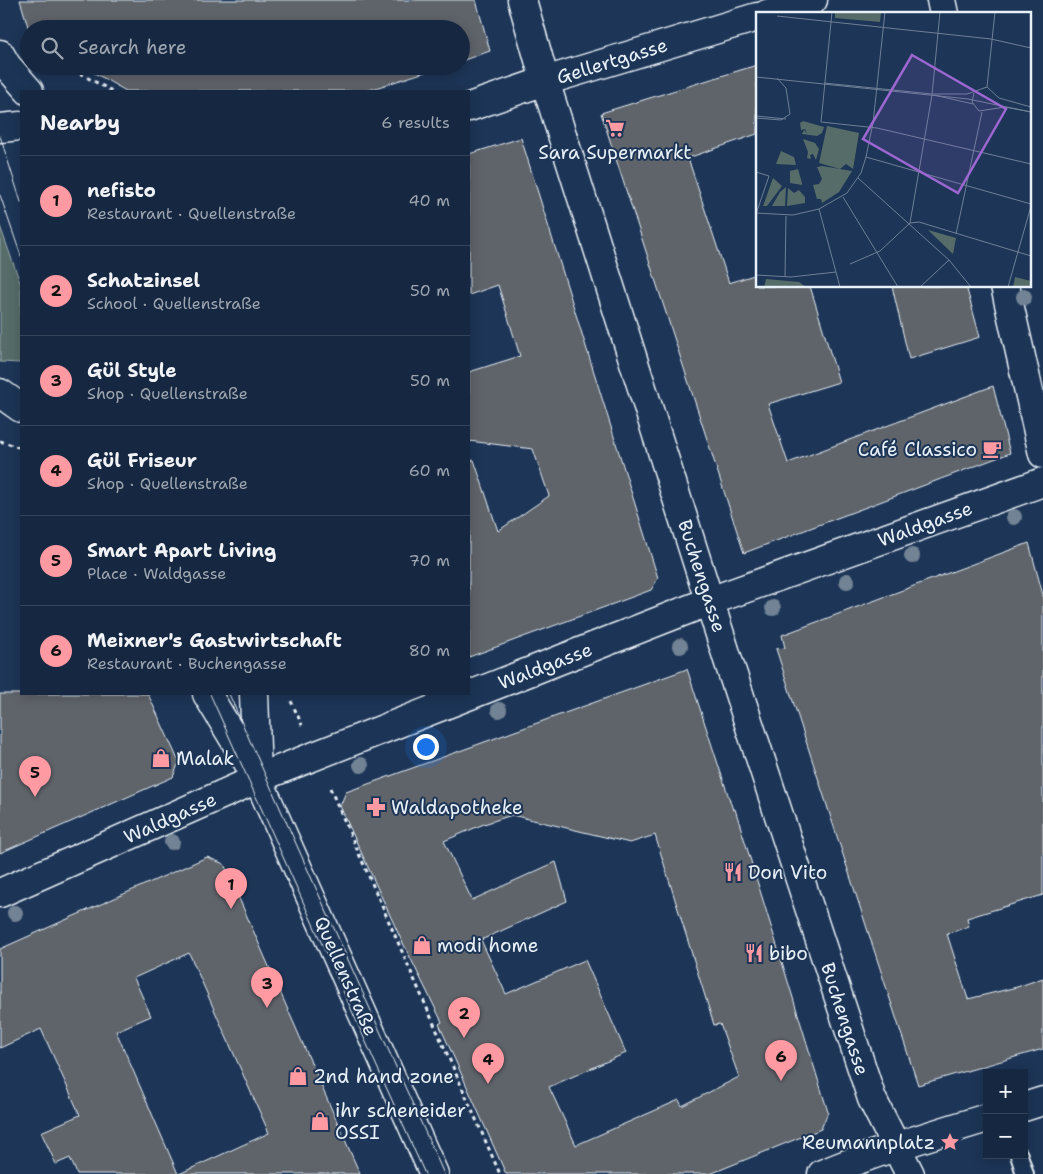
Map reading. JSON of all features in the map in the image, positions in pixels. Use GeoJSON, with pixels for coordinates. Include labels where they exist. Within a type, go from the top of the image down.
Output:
{"type":"FeatureCollection","features":[{"type":"Feature","properties":{"kind":"street","name":"Buchengasse"},"geometry":{"type":"LineString","coordinates":[[522,0],[545,81],[710,601],[872,1099],[896,1147]]}},
{"type":"Feature","properties":{"kind":"street"},"geometry":{"type":"LineString","coordinates":[[773,12],[812,0]]}},
{"type":"Feature","properties":{"kind":"street","name":"Gellertgasse"},"geometry":{"type":"LineString","coordinates":[[470,107],[545,81],[756,17]]}},
{"type":"Feature","properties":{"kind":"street"},"geometry":{"type":"LineString","coordinates":[[0,54],[7,66],[28,90]]}},
{"type":"Feature","properties":{"kind":"street"},"geometry":{"type":"LineString","coordinates":[[0,128],[20,126]]}},
{"type":"Feature","properties":{"kind":"street"},"geometry":{"type":"LineString","coordinates":[[1005,288],[1043,454]]}},
{"type":"Feature","properties":{"kind":"street"},"geometry":{"type":"LineString","coordinates":[[0,392],[20,392]]}},
{"type":"Feature","properties":{"kind":"street"},"geometry":{"type":"LineString","coordinates":[[0,392],[20,407]]}},
{"type":"Feature","properties":{"kind":"street","name":"Waldgasse"},"geometry":{"type":"LineString","coordinates":[[0,893],[258,779],[316,756],[710,601],[1043,482]]}},
{"type":"Feature","properties":{"kind":"street","name":"Quellenstraße"},"geometry":{"type":"LineString","coordinates":[[208,695],[258,779],[434,1174]]}},
{"type":"Feature","properties":{"kind":"street","name":"Quellenstraße"},"geometry":{"type":"LineString","coordinates":[[254,695],[258,779]]}},
{"type":"Feature","properties":{"kind":"street"},"geometry":{"type":"LineString","coordinates":[[1028,1106],[1043,1101]]}},
{"type":"Feature","properties":{"kind":"street"},"geometry":{"type":"LineString","coordinates":[[822,1174],[843,1165],[983,1119]]}},
{"type":"Feature","properties":{"kind":"street"},"geometry":{"type":"LineString","coordinates":[[896,1147],[910,1174]]}},
{"type":"Feature","properties":{"kind":"lane","name":"Quellenstraße"},"geometry":{"type":"LineString","coordinates":[[219,695],[258,779]]}},
{"type":"Feature","properties":{"kind":"lane"},"geometry":{"type":"LineString","coordinates":[[1020,1159],[1025,1174]]}},
{"type":"Feature","properties":{"kind":"path"},"geometry":{"type":"LineString","coordinates":[[83,75],[110,90]]}},
{"type":"Feature","properties":{"kind":"path"},"geometry":{"type":"LineString","coordinates":[[0,441],[20,448]]}},
{"type":"Feature","properties":{"kind":"path"},"geometry":{"type":"LineString","coordinates":[[288,695],[500,1174]]}},
{"type":"Feature","properties":{"kind":"green space"},"geometry":{"type":"Polygon","coordinates":[[[0,226],[20,282],[20,363],[0,362],[0,226]]]}},
{"type":"Feature","properties":{"kind":"building"},"geometry":{"type":"Polygon","coordinates":[[[20,0],[476,0],[490,51],[470,58],[470,20],[26,20],[20,0]]]}},
{"type":"Feature","properties":{"kind":"building"},"geometry":{"type":"Polygon","coordinates":[[[756,65],[756,134],[688,158],[729,283],[756,274],[756,288],[811,288],[839,382],[768,404],[788,463],[993,386],[1010,453],[744,553],[601,113],[756,65]]]}},
{"type":"Feature","properties":{"kind":"building"},"geometry":{"type":"Polygon","coordinates":[[[98,75],[416,75],[369,90],[124,90],[98,75]]]}},
{"type":"Feature","properties":{"kind":"building"},"geometry":{"type":"Polygon","coordinates":[[[521,138],[658,578],[651,590],[470,657],[470,461],[474,460],[498,531],[549,496],[533,449],[470,441],[470,372],[520,356],[498,285],[470,295],[470,154],[521,138]]]}},
{"type":"Feature","properties":{"kind":"building"},"geometry":{"type":"Polygon","coordinates":[[[892,288],[967,288],[980,337],[909,359],[892,288]]]}},
{"type":"Feature","properties":{"kind":"building"},"geometry":{"type":"Polygon","coordinates":[[[1029,543],[1043,595],[1043,895],[967,918],[969,926],[947,934],[968,999],[1017,987],[1043,978],[1043,1049],[918,1085],[776,649],[785,648],[782,635],[1029,543]]]}},
{"type":"Feature","properties":{"kind":"building"},"geometry":{"type":"Polygon","coordinates":[[[687,669],[733,810],[735,809],[828,1112],[821,1129],[710,1174],[506,1174],[439,1024],[442,1022],[399,935],[340,806],[346,792],[687,669]],[[512,815],[484,824],[444,841],[472,900],[556,862],[567,901],[481,940],[506,994],[585,960],[626,1053],[549,1087],[576,1145],[679,1100],[682,1106],[739,1077],[720,1024],[714,1025],[655,835],[630,843],[512,815]]]}},
{"type":"Feature","properties":{"kind":"building"},"geometry":{"type":"Polygon","coordinates":[[[0,694],[148,695],[179,762],[173,777],[0,853],[0,694]]]}},
{"type":"Feature","properties":{"kind":"building"},"geometry":{"type":"Polygon","coordinates":[[[207,857],[224,864],[360,1174],[179,1174],[269,1133],[189,953],[134,978],[151,1016],[116,1031],[178,1174],[77,1174],[70,1158],[56,1164],[41,1132],[80,1115],[41,1029],[0,1048],[0,949],[207,857]]]}},
{"type":"Feature","properties":{"kind":"tram line"},"geometry":{"type":"LineString","coordinates":[[0,136],[20,199]]}},
{"type":"Feature","properties":{"kind":"tram line"},"geometry":{"type":"LineString","coordinates":[[0,195],[20,253]]}},
{"type":"Feature","properties":{"kind":"tram line"},"geometry":{"type":"LineString","coordinates":[[210,695],[425,1174]]}},
{"type":"Feature","properties":{"kind":"tram line"},"geometry":{"type":"LineString","coordinates":[[229,695],[444,1174]]}},
{"type":"Feature","properties":{"kind":"place","name":"Sara Supermarkt"},"geometry":{"type":"Point","coordinates":[615,128]}},
{"type":"Feature","properties":{"kind":"place","name":"Café Classico"},"geometry":{"type":"Point","coordinates":[992,449]}},
{"type":"Feature","properties":{"kind":"place","name":"Malak"},"geometry":{"type":"Point","coordinates":[161,758]}},
{"type":"Feature","properties":{"kind":"place","name":"Smart Apart Living"},"geometry":{"type":"Point","coordinates":[35,797]}},
{"type":"Feature","properties":{"kind":"place","name":"Waldapotheke"},"geometry":{"type":"Point","coordinates":[376,807]}},
{"type":"Feature","properties":{"kind":"place","name":"Don Vito"},"geometry":{"type":"Point","coordinates":[733,872]}},
{"type":"Feature","properties":{"kind":"place","name":"nefisto"},"geometry":{"type":"Point","coordinates":[231,909]}},
{"type":"Feature","properties":{"kind":"place","name":"modi home"},"geometry":{"type":"Point","coordinates":[422,945]}},
{"type":"Feature","properties":{"kind":"place","name":"bibo"},"geometry":{"type":"Point","coordinates":[754,953]}},
{"type":"Feature","properties":{"kind":"place","name":"Gül Style"},"geometry":{"type":"Point","coordinates":[267,1008]}},
{"type":"Feature","properties":{"kind":"place","name":"Schatzinsel"},"geometry":{"type":"Point","coordinates":[464,1038]}},
{"type":"Feature","properties":{"kind":"place","name":"2nd hand zone"},"geometry":{"type":"Point","coordinates":[298,1076]}},
{"type":"Feature","properties":{"kind":"place","name":"Meixner's Gastwirtschaft"},"geometry":{"type":"Point","coordinates":[781,1081]}},
{"type":"Feature","properties":{"kind":"place","name":"Gül Friseur"},"geometry":{"type":"Point","coordinates":[488,1084]}},
{"type":"Feature","properties":{"kind":"place","name":"ihr scheneider OSSI"},"geometry":{"type":"Point","coordinates":[320,1121]}},
{"type":"Feature","properties":{"kind":"place","name":"Reumannplatz"},"geometry":{"type":"Point","coordinates":[950,1142]}}]}
